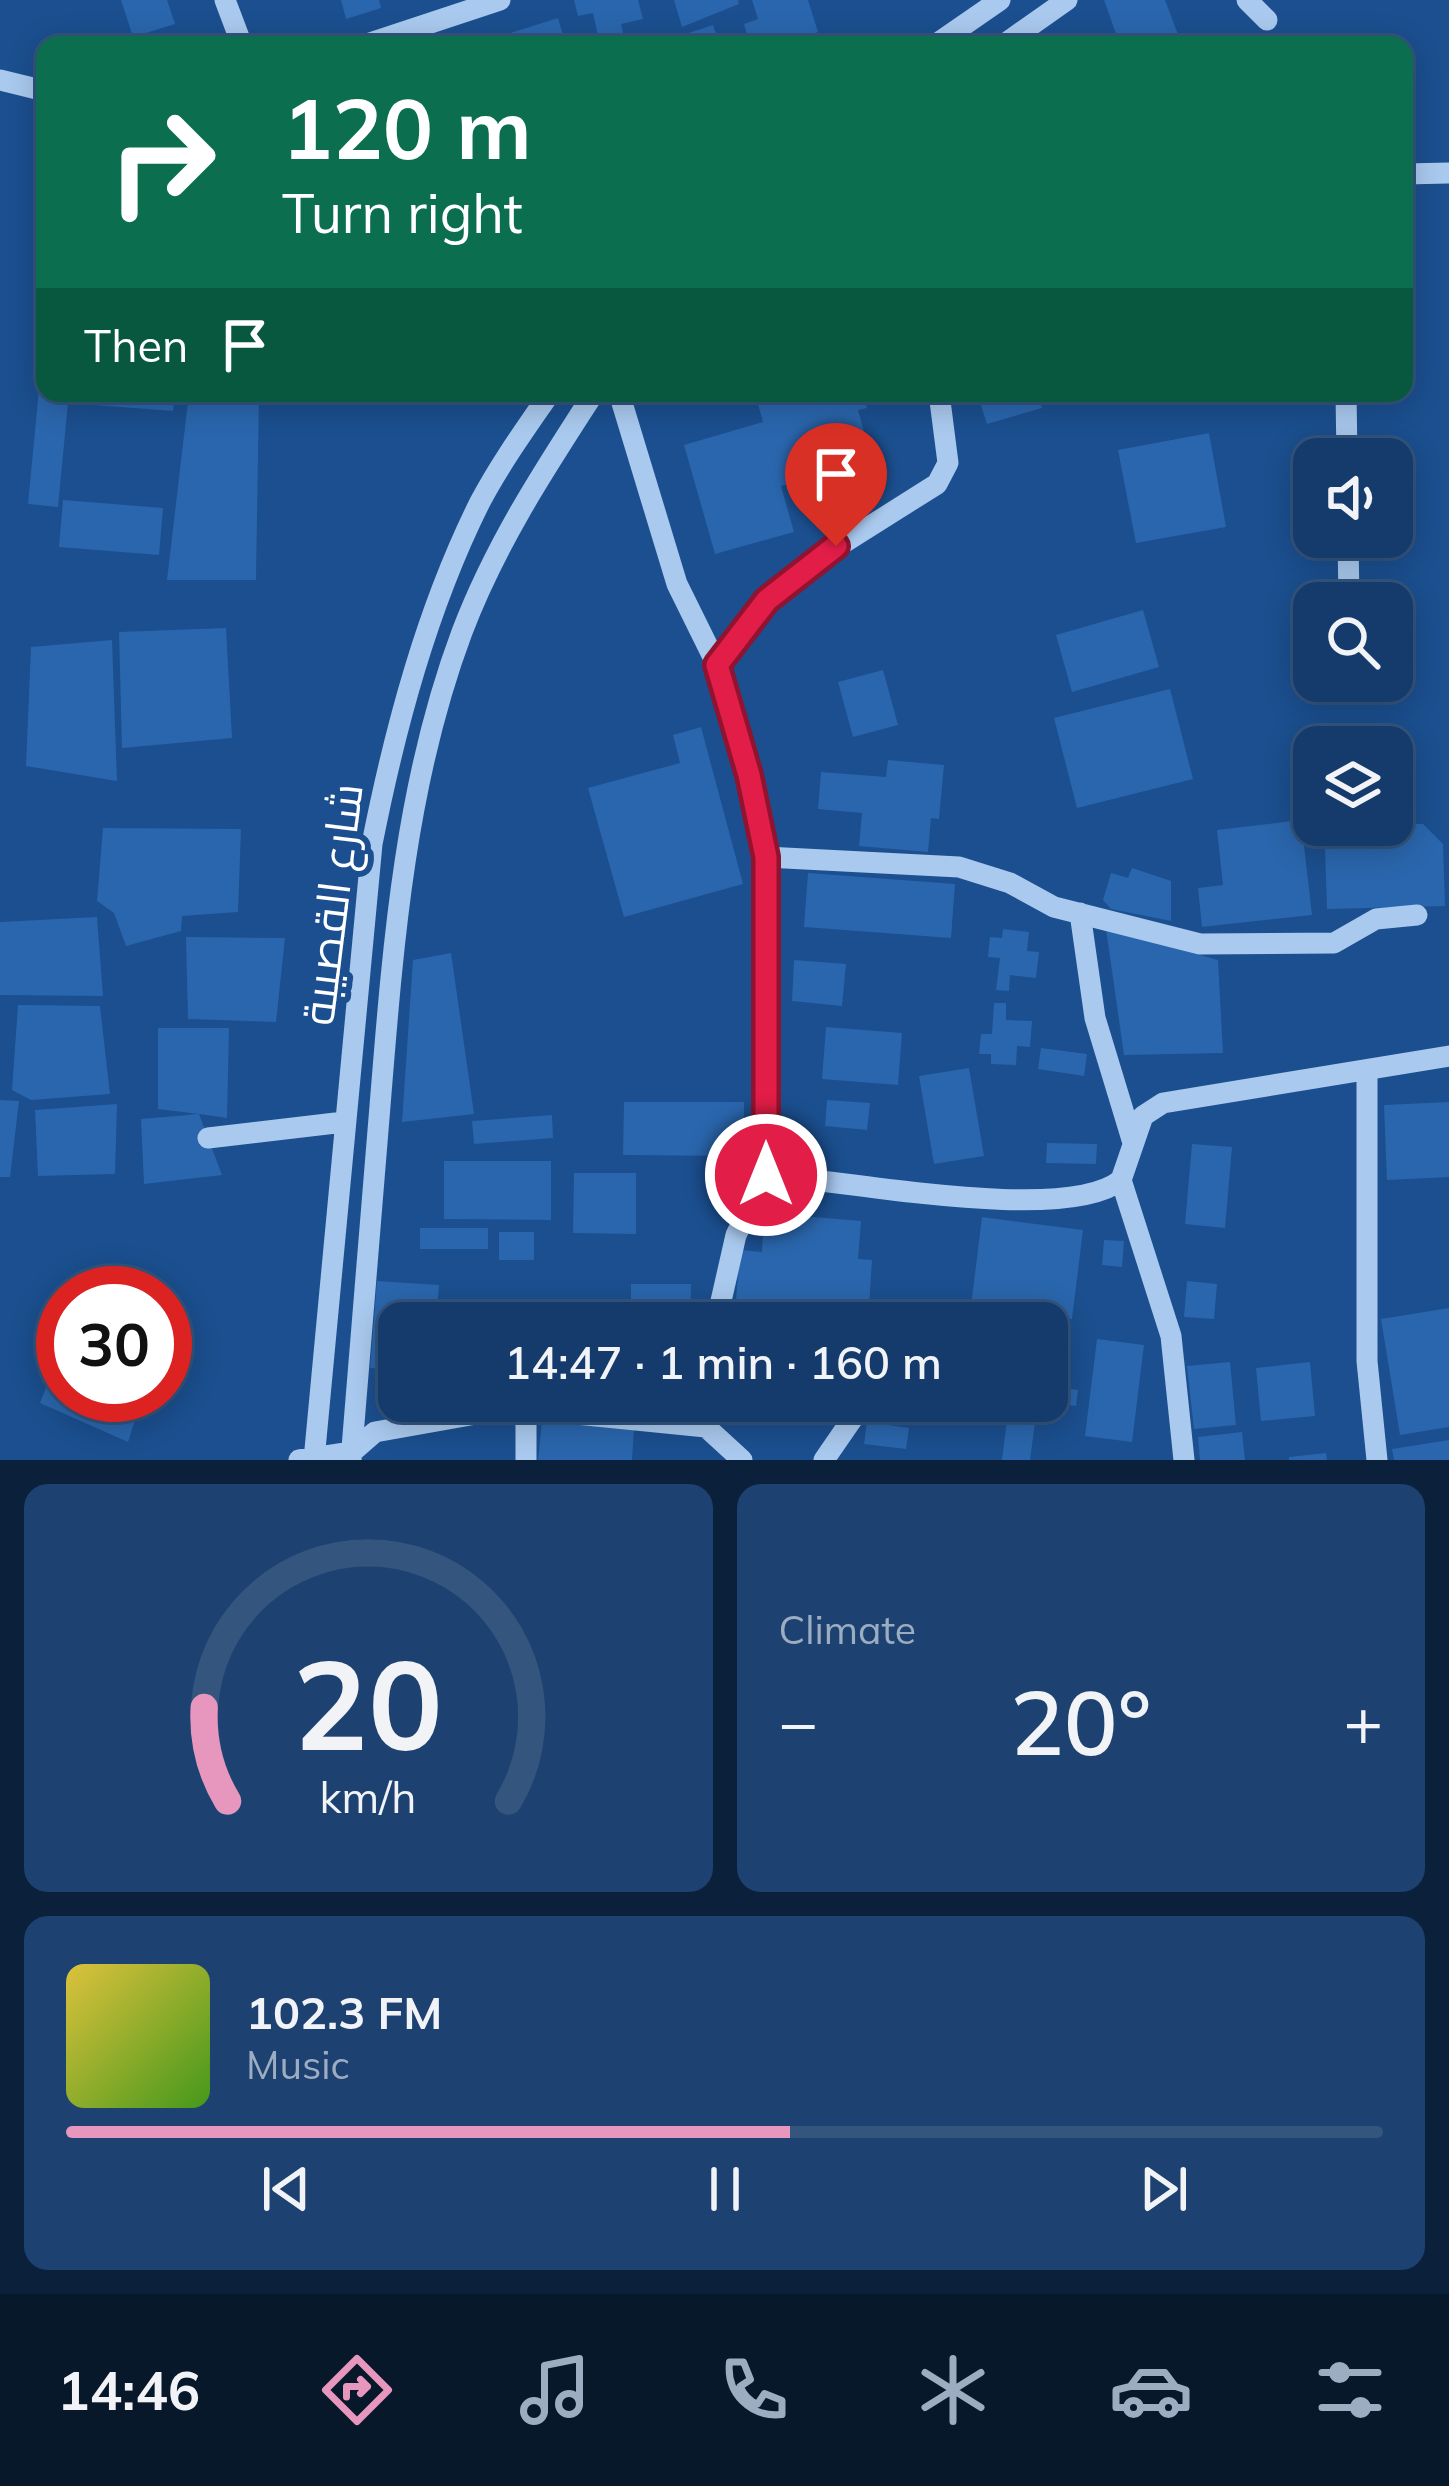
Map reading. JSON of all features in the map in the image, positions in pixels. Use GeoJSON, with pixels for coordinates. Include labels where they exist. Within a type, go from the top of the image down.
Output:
{"type":"FeatureCollection","features":[{"type":"Feature","properties":{"kind":"street"},"geometry":{"type":"LineString","coordinates":[[225,0],[239,36]]}},
{"type":"Feature","properties":{"kind":"street"},"geometry":{"type":"LineString","coordinates":[[391,36],[500,0]]}},
{"type":"Feature","properties":{"kind":"street"},"geometry":{"type":"LineString","coordinates":[[948,36],[1000,0]]}},
{"type":"Feature","properties":{"kind":"street"},"geometry":{"type":"LineString","coordinates":[[1016,36],[1066,0]]}},
{"type":"Feature","properties":{"kind":"street"},"geometry":{"type":"LineString","coordinates":[[1247,0],[1267,20]]}},
{"type":"Feature","properties":{"kind":"street"},"geometry":{"type":"LineString","coordinates":[[0,80],[36,89]]}},
{"type":"Feature","properties":{"kind":"street"},"geometry":{"type":"LineString","coordinates":[[1413,174],[1449,173]]}},
{"type":"Feature","properties":{"kind":"street","name":"شارع القصيبة"},"geometry":{"type":"LineString","coordinates":[[314,1460],[372,844],[401,712],[481,501],[544,402]]}},
{"type":"Feature","properties":{"kind":"street"},"geometry":{"type":"LineString","coordinates":[[352,1456],[386,1034],[410,821],[439,703],[488,572],[523,502],[588,402]]}},
{"type":"Feature","properties":{"kind":"street"},"geometry":{"type":"LineString","coordinates":[[622,402],[677,584],[717,665],[749,775],[766,857],[766,1175],[736,1235],[721,1302]]}},
{"type":"Feature","properties":{"kind":"street"},"geometry":{"type":"LineString","coordinates":[[717,665],[767,600],[802,569],[938,484],[948,463],[940,402]]}},
{"type":"Feature","properties":{"kind":"street"},"geometry":{"type":"LineString","coordinates":[[1346,402],[1347,438]]}},
{"type":"Feature","properties":{"kind":"street"},"geometry":{"type":"LineString","coordinates":[[766,857],[959,867],[1080,913],[1176,940],[1334,944],[1376,919],[1417,915]]}},
{"type":"Feature","properties":{"kind":"street"},"geometry":{"type":"LineString","coordinates":[[1080,913],[1095,1018],[1133,1143]]}},
{"type":"Feature","properties":{"kind":"street"},"geometry":{"type":"LineString","coordinates":[[1184,1460],[1171,1336],[1121,1180],[1143,1116],[1163,1103],[1449,1056]]}},
{"type":"Feature","properties":{"kind":"street"},"geometry":{"type":"LineString","coordinates":[[1367,1072],[1366,1361],[1377,1460]]}},
{"type":"Feature","properties":{"kind":"street"},"geometry":{"type":"LineString","coordinates":[[208,1138],[344,1122]]}},
{"type":"Feature","properties":{"kind":"street"},"geometry":{"type":"LineString","coordinates":[[766,1175],[1046,1202],[1088,1197],[1121,1180]]}},
{"type":"Feature","properties":{"kind":"street"},"geometry":{"type":"LineString","coordinates":[[299,1460],[352,1456],[375,1432],[444,1422]]}},
{"type":"Feature","properties":{"kind":"street"},"geometry":{"type":"LineString","coordinates":[[525,1422],[526,1460]]}},
{"type":"Feature","properties":{"kind":"street"},"geometry":{"type":"LineString","coordinates":[[648,1422],[706,1427],[742,1460]]}},
{"type":"Feature","properties":{"kind":"street"},"geometry":{"type":"LineString","coordinates":[[706,1427],[707,1422]]}},
{"type":"Feature","properties":{"kind":"street"},"geometry":{"type":"LineString","coordinates":[[824,1460],[850,1422]]}},
{"type":"Feature","properties":{"kind":"building"},"geometry":{"type":"Polygon","coordinates":[[[121,0],[167,0],[175,24],[133,36],[121,0]]]}},
{"type":"Feature","properties":{"kind":"building"},"geometry":{"type":"Polygon","coordinates":[[[341,0],[379,0],[381,8],[346,19],[341,0]]]}},
{"type":"Feature","properties":{"kind":"building"},"geometry":{"type":"Polygon","coordinates":[[[574,0],[638,0],[643,19],[621,24],[624,36],[598,36],[593,13],[578,16],[574,0]]]}},
{"type":"Feature","properties":{"kind":"building"},"geometry":{"type":"Polygon","coordinates":[[[674,0],[738,0],[739,4],[682,27],[674,0]]]}},
{"type":"Feature","properties":{"kind":"building"},"geometry":{"type":"Polygon","coordinates":[[[752,0],[808,0],[818,32],[747,36],[744,24],[758,19],[752,0]]]}},
{"type":"Feature","properties":{"kind":"building"},"geometry":{"type":"Polygon","coordinates":[[[1104,0],[1165,0],[1179,36],[1117,36],[1104,0]]]}},
{"type":"Feature","properties":{"kind":"building"},"geometry":{"type":"Polygon","coordinates":[[[558,18],[563,36],[501,36],[558,18]]]}},
{"type":"Feature","properties":{"kind":"building"},"geometry":{"type":"Polygon","coordinates":[[[713,25],[717,36],[679,36],[713,25]]]}},
{"type":"Feature","properties":{"kind":"building"},"geometry":{"type":"Polygon","coordinates":[[[38,402],[174,402],[173,411],[68,403],[58,507],[28,504],[38,402]]]}},
{"type":"Feature","properties":{"kind":"building"},"geometry":{"type":"Polygon","coordinates":[[[188,402],[259,402],[256,580],[167,580],[188,402]]]}},
{"type":"Feature","properties":{"kind":"building"},"geometry":{"type":"Polygon","coordinates":[[[757,402],[865,402],[867,408],[858,410],[872,460],[781,486],[794,532],[715,554],[684,445],[763,422],[757,402]]]}},
{"type":"Feature","properties":{"kind":"building"},"geometry":{"type":"Polygon","coordinates":[[[980,402],[1040,402],[1042,408],[987,424],[980,402]]]}},
{"type":"Feature","properties":{"kind":"building"},"geometry":{"type":"Polygon","coordinates":[[[1209,433],[1226,527],[1136,543],[1118,450],[1209,433]]]}},
{"type":"Feature","properties":{"kind":"building"},"geometry":{"type":"Polygon","coordinates":[[[63,500],[163,508],[159,555],[59,547],[63,500]]]}},
{"type":"Feature","properties":{"kind":"building"},"geometry":{"type":"Polygon","coordinates":[[[1143,610],[1159,667],[1072,692],[1056,635],[1143,610]]]}},
{"type":"Feature","properties":{"kind":"building"},"geometry":{"type":"Polygon","coordinates":[[[226,628],[232,738],[122,748],[119,632],[226,628]]]}},
{"type":"Feature","properties":{"kind":"building"},"geometry":{"type":"Polygon","coordinates":[[[112,640],[117,781],[26,766],[31,647],[112,640]]]}},
{"type":"Feature","properties":{"kind":"building"},"geometry":{"type":"Polygon","coordinates":[[[883,670],[898,725],[853,737],[838,682],[883,670]]]}},
{"type":"Feature","properties":{"kind":"building"},"geometry":{"type":"Polygon","coordinates":[[[1170,689],[1193,779],[1077,808],[1054,718],[1170,689]]]}},
{"type":"Feature","properties":{"kind":"building"},"geometry":{"type":"Polygon","coordinates":[[[701,727],[743,884],[624,917],[588,788],[680,763],[673,735],[701,727]]]}},
{"type":"Feature","properties":{"kind":"building"},"geometry":{"type":"Polygon","coordinates":[[[888,760],[944,765],[939,819],[931,818],[928,852],[859,846],[862,813],[818,809],[821,772],[886,777],[888,760]]]}},
{"type":"Feature","properties":{"kind":"building"},"geometry":{"type":"Polygon","coordinates":[[[1293,821],[1293,846],[1304,846],[1312,915],[1202,927],[1198,888],[1223,885],[1217,830],[1293,821]]]}},
{"type":"Feature","properties":{"kind":"building"},"geometry":{"type":"Polygon","coordinates":[[[1413,824],[1423,824],[1443,844],[1445,906],[1327,909],[1325,848],[1413,846],[1413,824]]]}},
{"type":"Feature","properties":{"kind":"building"},"geometry":{"type":"Polygon","coordinates":[[[103,828],[241,829],[238,912],[182,916],[181,931],[126,946],[114,913],[97,901],[103,828]]]}},
{"type":"Feature","properties":{"kind":"building"},"geometry":{"type":"Polygon","coordinates":[[[1132,868],[1171,881],[1171,921],[1111,909],[1103,900],[1111,873],[1128,878],[1132,868]]]}},
{"type":"Feature","properties":{"kind":"building"},"geometry":{"type":"Polygon","coordinates":[[[808,873],[955,884],[951,938],[804,927],[808,873]]]}},
{"type":"Feature","properties":{"kind":"building"},"geometry":{"type":"Polygon","coordinates":[[[97,917],[103,996],[0,995],[0,922],[97,917]]]}},
{"type":"Feature","properties":{"kind":"building"},"geometry":{"type":"Polygon","coordinates":[[[1003,929],[1029,932],[1027,951],[1039,952],[1036,978],[1010,975],[1009,991],[996,990],[1000,958],[988,957],[990,937],[1002,938],[1003,929]]]}},
{"type":"Feature","properties":{"kind":"building"},"geometry":{"type":"Polygon","coordinates":[[[1106,929],[1218,960],[1223,1053],[1124,1055],[1106,929]]]}},
{"type":"Feature","properties":{"kind":"building"},"geometry":{"type":"Polygon","coordinates":[[[186,937],[285,938],[276,1022],[188,1019],[186,937]]]}},
{"type":"Feature","properties":{"kind":"building"},"geometry":{"type":"Polygon","coordinates":[[[451,953],[474,1114],[402,1122],[413,960],[451,953]]]}},
{"type":"Feature","properties":{"kind":"building"},"geometry":{"type":"Polygon","coordinates":[[[794,960],[846,964],[842,1006],[792,1001],[794,960]]]}},
{"type":"Feature","properties":{"kind":"building"},"geometry":{"type":"Polygon","coordinates":[[[994,1003],[1006,1003],[1006,1020],[1032,1021],[1030,1047],[1017,1046],[1016,1065],[991,1064],[991,1054],[979,1054],[981,1034],[992,1034],[994,1003]]]}},
{"type":"Feature","properties":{"kind":"building"},"geometry":{"type":"Polygon","coordinates":[[[18,1005],[100,1006],[110,1094],[31,1100],[12,1090],[18,1005]]]}},
{"type":"Feature","properties":{"kind":"building"},"geometry":{"type":"Polygon","coordinates":[[[826,1027],[902,1033],[898,1085],[822,1079],[826,1027]]]}},
{"type":"Feature","properties":{"kind":"building"},"geometry":{"type":"Polygon","coordinates":[[[158,1028],[229,1028],[227,1118],[158,1109],[158,1028]]]}},
{"type":"Feature","properties":{"kind":"building"},"geometry":{"type":"Polygon","coordinates":[[[1041,1048],[1087,1054],[1084,1076],[1038,1069],[1041,1048]]]}},
{"type":"Feature","properties":{"kind":"building"},"geometry":{"type":"Polygon","coordinates":[[[969,1068],[984,1156],[934,1164],[919,1076],[969,1068]]]}},
{"type":"Feature","properties":{"kind":"building"},"geometry":{"type":"Polygon","coordinates":[[[0,1100],[19,1101],[10,1177],[0,1177],[0,1100]]]}},
{"type":"Feature","properties":{"kind":"building"},"geometry":{"type":"Polygon","coordinates":[[[827,1100],[870,1103],[867,1130],[825,1126],[827,1100]]]}},
{"type":"Feature","properties":{"kind":"building"},"geometry":{"type":"Polygon","coordinates":[[[624,1102],[744,1102],[744,1156],[623,1155],[624,1102]]]}},
{"type":"Feature","properties":{"kind":"building"},"geometry":{"type":"Polygon","coordinates":[[[1449,1102],[1449,1177],[1387,1180],[1384,1105],[1449,1102]]]}},
{"type":"Feature","properties":{"kind":"building"},"geometry":{"type":"Polygon","coordinates":[[[117,1104],[115,1174],[38,1176],[35,1110],[117,1104]]]}},
{"type":"Feature","properties":{"kind":"building"},"geometry":{"type":"Polygon","coordinates":[[[199,1114],[222,1175],[144,1184],[141,1119],[199,1114]]]}},
{"type":"Feature","properties":{"kind":"building"},"geometry":{"type":"Polygon","coordinates":[[[552,1115],[553,1138],[474,1144],[472,1121],[552,1115]]]}},
{"type":"Feature","properties":{"kind":"building"},"geometry":{"type":"Polygon","coordinates":[[[1047,1143],[1097,1144],[1096,1164],[1046,1163],[1047,1143]]]}},
{"type":"Feature","properties":{"kind":"building"},"geometry":{"type":"Polygon","coordinates":[[[1192,1144],[1232,1147],[1225,1228],[1185,1224],[1192,1144]]]}},
{"type":"Feature","properties":{"kind":"building"},"geometry":{"type":"Polygon","coordinates":[[[444,1161],[551,1161],[551,1220],[444,1219],[444,1161]]]}},
{"type":"Feature","properties":{"kind":"building"},"geometry":{"type":"Polygon","coordinates":[[[574,1173],[636,1173],[636,1234],[573,1233],[574,1173]]]}},
{"type":"Feature","properties":{"kind":"building"},"geometry":{"type":"Polygon","coordinates":[[[764,1213],[861,1221],[858,1259],[872,1260],[869,1302],[736,1302],[740,1250],[762,1252],[764,1213]]]}},
{"type":"Feature","properties":{"kind":"building"},"geometry":{"type":"Polygon","coordinates":[[[982,1217],[1083,1230],[1072,1319],[1068,1318],[1068,1302],[971,1302],[982,1217]]]}},
{"type":"Feature","properties":{"kind":"building"},"geometry":{"type":"Polygon","coordinates":[[[420,1228],[488,1228],[488,1249],[420,1249],[420,1228]]]}},
{"type":"Feature","properties":{"kind":"building"},"geometry":{"type":"Polygon","coordinates":[[[499,1232],[534,1232],[534,1260],[499,1260],[499,1232]]]}},
{"type":"Feature","properties":{"kind":"building"},"geometry":{"type":"Polygon","coordinates":[[[1104,1240],[1124,1241],[1122,1267],[1102,1265],[1104,1240]]]}},
{"type":"Feature","properties":{"kind":"building"},"geometry":{"type":"Polygon","coordinates":[[[377,1281],[439,1285],[438,1302],[378,1302],[378,1369],[370,1368],[377,1281]]]}},
{"type":"Feature","properties":{"kind":"building"},"geometry":{"type":"Polygon","coordinates":[[[1187,1281],[1217,1284],[1214,1319],[1184,1317],[1187,1281]]]}},
{"type":"Feature","properties":{"kind":"building"},"geometry":{"type":"Polygon","coordinates":[[[631,1284],[691,1284],[691,1302],[631,1302],[631,1284]]]}},
{"type":"Feature","properties":{"kind":"building"},"geometry":{"type":"Polygon","coordinates":[[[1449,1308],[1449,1427],[1400,1435],[1381,1319],[1449,1308]]]}},
{"type":"Feature","properties":{"kind":"building"},"geometry":{"type":"Polygon","coordinates":[[[1097,1339],[1144,1345],[1132,1442],[1085,1436],[1097,1339]]]}},
{"type":"Feature","properties":{"kind":"building"},"geometry":{"type":"Polygon","coordinates":[[[1230,1362],[1236,1425],[1194,1429],[1187,1366],[1230,1362]]]}},
{"type":"Feature","properties":{"kind":"building"},"geometry":{"type":"Polygon","coordinates":[[[1310,1362],[1315,1416],[1261,1421],[1256,1368],[1310,1362]]]}},
{"type":"Feature","properties":{"kind":"building"},"geometry":{"type":"Polygon","coordinates":[[[1068,1389],[1078,1390],[1076,1406],[1068,1405],[1068,1389]]]}},
{"type":"Feature","properties":{"kind":"building"},"geometry":{"type":"Polygon","coordinates":[[[83,1422],[134,1422],[128,1442],[83,1422]]]}},
{"type":"Feature","properties":{"kind":"building"},"geometry":{"type":"Polygon","coordinates":[[[542,1422],[634,1428],[632,1460],[538,1460],[542,1422]]]}},
{"type":"Feature","properties":{"kind":"building"},"geometry":{"type":"Polygon","coordinates":[[[867,1422],[909,1428],[906,1449],[864,1444],[867,1422]]]}},
{"type":"Feature","properties":{"kind":"building"},"geometry":{"type":"Polygon","coordinates":[[[1007,1422],[1035,1423],[1030,1460],[1002,1460],[1007,1422]]]}},
{"type":"Feature","properties":{"kind":"building"},"geometry":{"type":"Polygon","coordinates":[[[1242,1432],[1245,1460],[1200,1460],[1198,1437],[1242,1432]]]}},
{"type":"Feature","properties":{"kind":"building"},"geometry":{"type":"Polygon","coordinates":[[[1449,1440],[1449,1460],[1394,1460],[1392,1449],[1449,1440]]]}},
{"type":"Feature","properties":{"kind":"building"},"geometry":{"type":"Polygon","coordinates":[[[1326,1453],[1327,1460],[1289,1460],[1289,1457],[1326,1453]]]}},
{"type":"Feature","properties":{"kind":"route"},"geometry":{"type":"LineString","coordinates":[[766,1175],[766,857],[749,775],[717,665],[767,600],[836,546]]}}]}
